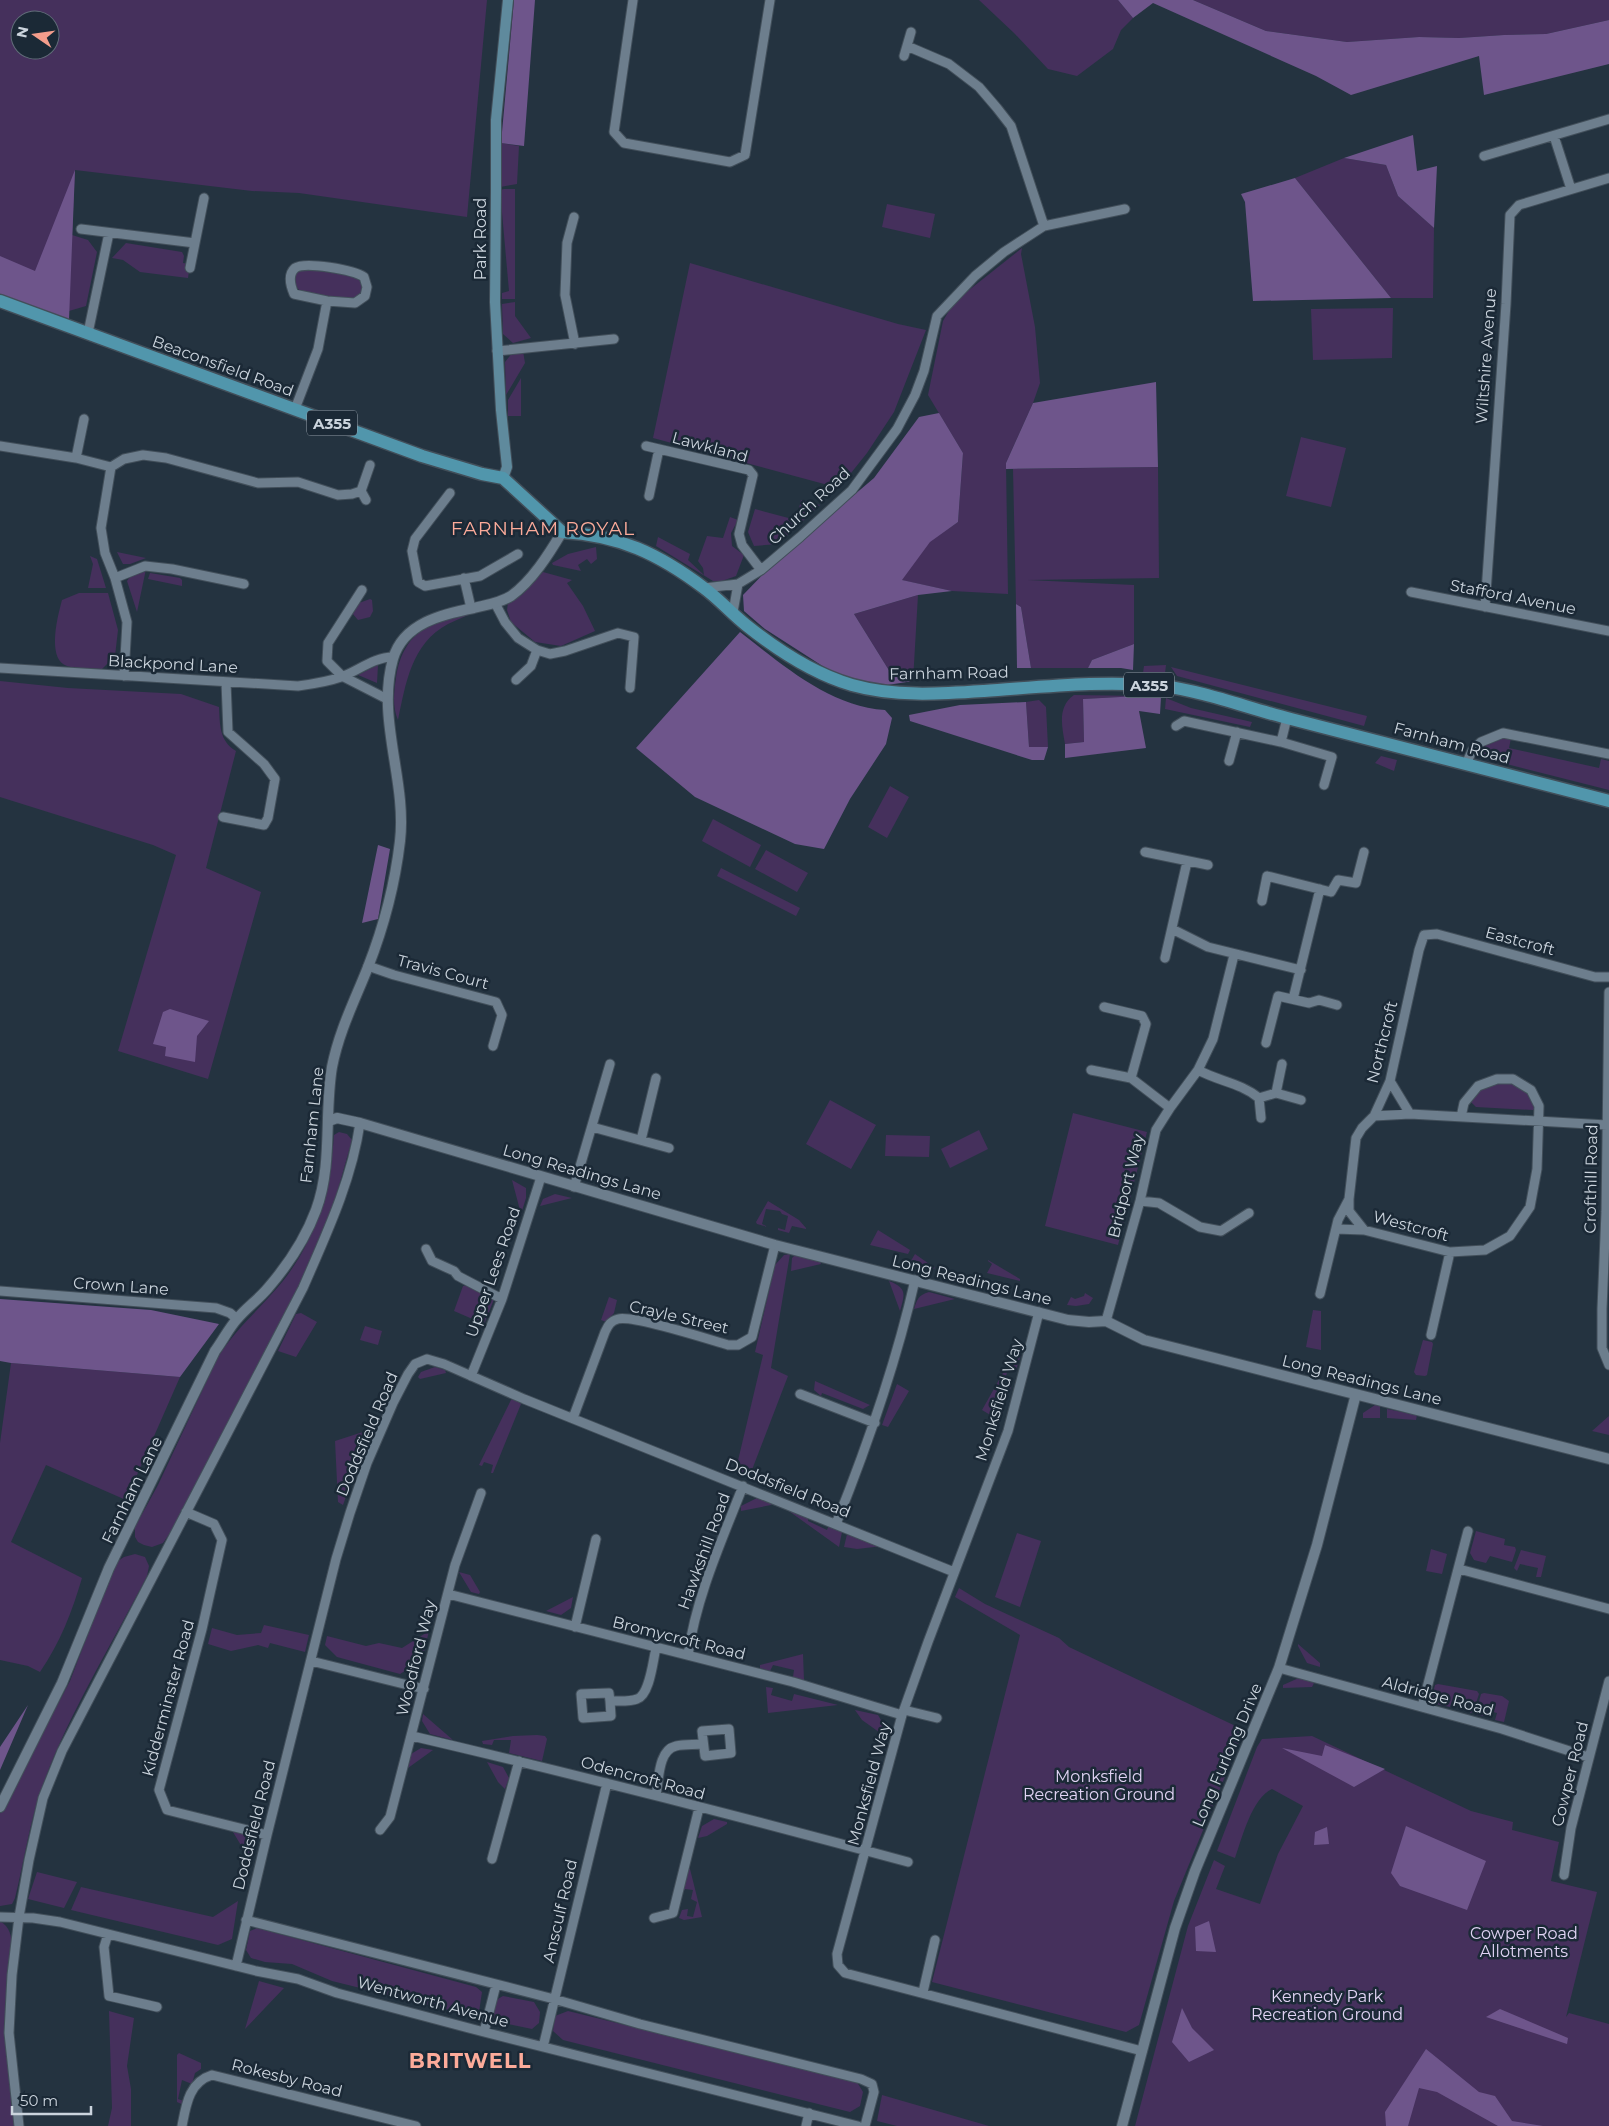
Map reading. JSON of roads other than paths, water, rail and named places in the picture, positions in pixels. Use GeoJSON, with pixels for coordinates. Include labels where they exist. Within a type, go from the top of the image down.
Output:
{"type":"FeatureCollection","features":[{"type":"Feature","properties":{"kind":"main road","name":"Park Road"},"geometry":{"type":"LineString","coordinates":[[503,478],[507,467],[497,351],[495,302],[496,120],[508,0]]}},
{"type":"Feature","properties":{"kind":"main road","name":"Beaconsfield Road"},"geometry":{"type":"LineString","coordinates":[[0,301],[422,456],[482,474],[503,478]]}},
{"type":"Feature","properties":{"kind":"main road"},"geometry":{"type":"LineString","coordinates":[[503,478],[562,532]]}},
{"type":"Feature","properties":{"kind":"main road","name":"Farnham Road"},"geometry":{"type":"LineString","coordinates":[[562,532],[587,533],[624,542],[659,558],[705,588],[744,624],[780,650],[815,670],[850,685],[896,694],[1081,685],[1142,684],[1181,689],[1609,801]]}},
{"type":"Feature","properties":{"kind":"street"},"geometry":{"type":"LineString","coordinates":[[633,0],[614,132],[624,144],[730,162],[745,155],[770,0]]}},
{"type":"Feature","properties":{"kind":"street"},"geometry":{"type":"LineString","coordinates":[[904,56],[911,32]]}},
{"type":"Feature","properties":{"kind":"street"},"geometry":{"type":"LineString","coordinates":[[907,46],[949,64],[979,87],[1011,126],[1044,226]]}},
{"type":"Feature","properties":{"kind":"street"},"geometry":{"type":"LineString","coordinates":[[1484,156],[1609,120]]}},
{"type":"Feature","properties":{"kind":"street"},"geometry":{"type":"LineString","coordinates":[[1554,136],[1571,189]]}},
{"type":"Feature","properties":{"kind":"street","name":"Wiltshire Avenue"},"geometry":{"type":"LineString","coordinates":[[1485,607],[1506,304],[1510,215],[1519,205],[1609,178]]}},
{"type":"Feature","properties":{"kind":"street"},"geometry":{"type":"LineString","coordinates":[[190,268],[204,198]]}},
{"type":"Feature","properties":{"kind":"street","name":"Church Road"},"geometry":{"type":"LineString","coordinates":[[705,588],[738,584],[761,570],[852,490],[897,429],[915,396],[924,371],[937,316],[975,276],[1004,252],[1044,226],[1125,209]]}},
{"type":"Feature","properties":{"kind":"street"},"geometry":{"type":"LineString","coordinates":[[574,218],[567,243],[565,295],[575,344]]}},
{"type":"Feature","properties":{"kind":"street"},"geometry":{"type":"LineString","coordinates":[[81,229],[195,243]]}},
{"type":"Feature","properties":{"kind":"street"},"geometry":{"type":"LineString","coordinates":[[88,334],[109,233]]}},
{"type":"Feature","properties":{"kind":"street"},"geometry":{"type":"LineString","coordinates":[[307,265],[357,272],[364,277],[367,287],[364,296],[355,303],[327,301],[294,294],[290,283],[291,274],[296,268],[307,265]]}},
{"type":"Feature","properties":{"kind":"street"},"geometry":{"type":"LineString","coordinates":[[295,409],[318,348],[327,301]]}},
{"type":"Feature","properties":{"kind":"street"},"geometry":{"type":"LineString","coordinates":[[497,351],[614,339]]}},
{"type":"Feature","properties":{"kind":"street"},"geometry":{"type":"LineString","coordinates":[[76,458],[84,419]]}},
{"type":"Feature","properties":{"kind":"street"},"geometry":{"type":"LineString","coordinates":[[0,446],[76,458],[111,467],[124,459],[144,455],[166,458],[258,483],[298,482],[338,495],[361,491]]}},
{"type":"Feature","properties":{"kind":"street","name":"Lawkland"},"geometry":{"type":"LineString","coordinates":[[646,446],[749,470],[752,476],[739,534],[742,545],[761,570]]}},
{"type":"Feature","properties":{"kind":"street"},"geometry":{"type":"LineString","coordinates":[[648,496],[659,449]]}},
{"type":"Feature","properties":{"kind":"street"},"geometry":{"type":"LineString","coordinates":[[366,500],[361,491],[370,465]]}},
{"type":"Feature","properties":{"kind":"street"},"geometry":{"type":"LineString","coordinates":[[111,467],[101,528],[105,553],[115,578],[127,622],[124,676]]}},
{"type":"Feature","properties":{"kind":"street"},"geometry":{"type":"LineString","coordinates":[[450,493],[415,539],[412,551],[418,582],[425,586],[480,576],[518,554]]}},
{"type":"Feature","properties":{"kind":"street","name":"Farnham Lane"},"geometry":{"type":"LineString","coordinates":[[0,1807],[62,1683],[109,1568],[216,1351],[237,1319],[274,1280],[291,1257],[316,1210],[324,1176],[332,1067],[343,1026],[368,966],[391,900],[401,838],[399,790],[389,726],[387,699],[393,657],[405,638],[425,621],[495,603],[511,596],[538,568],[562,532]]}},
{"type":"Feature","properties":{"kind":"street"},"geometry":{"type":"LineString","coordinates":[[115,578],[145,566],[172,569],[244,584]]}},
{"type":"Feature","properties":{"kind":"street"},"geometry":{"type":"LineString","coordinates":[[464,578],[470,608]]}},
{"type":"Feature","properties":{"kind":"street"},"geometry":{"type":"LineString","coordinates":[[733,612],[738,584]]}},
{"type":"Feature","properties":{"kind":"street"},"geometry":{"type":"LineString","coordinates":[[362,590],[328,643],[327,661],[342,676],[387,699]]}},
{"type":"Feature","properties":{"kind":"street","name":"Stafford Avenue"},"geometry":{"type":"LineString","coordinates":[[1411,592],[1609,631]]}},
{"type":"Feature","properties":{"kind":"street"},"geometry":{"type":"LineString","coordinates":[[495,603],[505,622],[518,638],[537,650],[550,654],[564,652],[618,633],[634,637],[630,688]]}},
{"type":"Feature","properties":{"kind":"street"},"geometry":{"type":"LineString","coordinates":[[516,680],[531,666],[537,650]]}},
{"type":"Feature","properties":{"kind":"street","name":"Blackpond Lane"},"geometry":{"type":"LineString","coordinates":[[0,668],[298,686],[320,683],[342,676],[384,657],[393,657]]}},
{"type":"Feature","properties":{"kind":"street"},"geometry":{"type":"LineString","coordinates":[[223,817],[264,825],[268,818],[275,779],[264,764],[228,732],[226,682]]}},
{"type":"Feature","properties":{"kind":"street"},"geometry":{"type":"LineString","coordinates":[[1281,742],[1287,718]]}},
{"type":"Feature","properties":{"kind":"street"},"geometry":{"type":"LineString","coordinates":[[1176,726],[1184,721],[1281,742],[1332,757],[1324,785]]}},
{"type":"Feature","properties":{"kind":"street"},"geometry":{"type":"LineString","coordinates":[[1229,761],[1237,732]]}},
{"type":"Feature","properties":{"kind":"street"},"geometry":{"type":"LineString","coordinates":[[1466,764],[1472,751],[1481,742],[1503,733],[1609,754]]}},
{"type":"Feature","properties":{"kind":"street"},"geometry":{"type":"LineString","coordinates":[[1145,852],[1208,865]]}},
{"type":"Feature","properties":{"kind":"street"},"geometry":{"type":"LineString","coordinates":[[1262,901],[1267,876],[1331,892],[1338,880],[1356,883],[1364,852]]}},
{"type":"Feature","properties":{"kind":"street"},"geometry":{"type":"LineString","coordinates":[[1164,958],[1187,862]]}},
{"type":"Feature","properties":{"kind":"street"},"geometry":{"type":"LineString","coordinates":[[1293,1000],[1320,889]]}},
{"type":"Feature","properties":{"kind":"street"},"geometry":{"type":"LineString","coordinates":[[1172,929],[1208,946],[1234,955],[1301,970]]}},
{"type":"Feature","properties":{"kind":"street","name":"Eastcroft"},"geometry":{"type":"LineString","coordinates":[[1424,935],[1437,934],[1595,976],[1609,977]]}},
{"type":"Feature","properties":{"kind":"street","name":"Northcroft"},"geometry":{"type":"LineString","coordinates":[[1320,1294],[1338,1220],[1349,1199],[1356,1138],[1362,1128],[1374,1116],[1390,1081],[1424,935]]}},
{"type":"Feature","properties":{"kind":"street","name":"Bridport Way"},"geometry":{"type":"LineString","coordinates":[[1106,1321],[1140,1201],[1156,1130],[1198,1070],[1213,1039],[1234,955]]}},
{"type":"Feature","properties":{"kind":"street","name":"Travis Court"},"geometry":{"type":"LineString","coordinates":[[368,966],[394,975],[496,1002],[502,1015],[493,1046]]}},
{"type":"Feature","properties":{"kind":"street","name":"Crofthill Road"},"geometry":{"type":"LineString","coordinates":[[1609,992],[1608,1212],[1602,1348],[1609,1365]]}},
{"type":"Feature","properties":{"kind":"street"},"geometry":{"type":"LineString","coordinates":[[1266,1043],[1278,996],[1309,1004],[1319,1000],[1337,1005]]}},
{"type":"Feature","properties":{"kind":"street"},"geometry":{"type":"LineString","coordinates":[[1104,1007],[1142,1016],[1146,1024],[1130,1078]]}},
{"type":"Feature","properties":{"kind":"street"},"geometry":{"type":"LineString","coordinates":[[574,1187],[610,1064]]}},
{"type":"Feature","properties":{"kind":"street"},"geometry":{"type":"LineString","coordinates":[[1276,1093],[1282,1064]]}},
{"type":"Feature","properties":{"kind":"street"},"geometry":{"type":"LineString","coordinates":[[1091,1070],[1130,1078],[1170,1108]]}},
{"type":"Feature","properties":{"kind":"street"},"geometry":{"type":"LineString","coordinates":[[1198,1070],[1217,1080],[1250,1090],[1259,1098],[1261,1118]]}},
{"type":"Feature","properties":{"kind":"street"},"geometry":{"type":"LineString","coordinates":[[640,1140],[656,1078]]}},
{"type":"Feature","properties":{"kind":"street","name":"Westcroft"},"geometry":{"type":"LineString","coordinates":[[1349,1199],[1349,1211],[1364,1230],[1450,1252],[1485,1250],[1510,1236],[1530,1207],[1537,1169],[1540,1106],[1531,1090],[1513,1079],[1496,1079],[1478,1086],[1464,1103],[1461,1117]]}},
{"type":"Feature","properties":{"kind":"street"},"geometry":{"type":"LineString","coordinates":[[1390,1081],[1410,1114]]}},
{"type":"Feature","properties":{"kind":"street"},"geometry":{"type":"LineString","coordinates":[[1259,1098],[1276,1093],[1301,1100]]}},
{"type":"Feature","properties":{"kind":"street"},"geometry":{"type":"LineString","coordinates":[[1374,1116],[1410,1114],[1607,1125]]}},
{"type":"Feature","properties":{"kind":"street","name":"Long Readings Lane"},"geometry":{"type":"LineString","coordinates":[[328,1121],[337,1118],[360,1123],[775,1245],[1068,1320],[1106,1321],[1144,1340],[1609,1459]]}},
{"type":"Feature","properties":{"kind":"street"},"geometry":{"type":"LineString","coordinates":[[19,2126],[9,2033],[12,1975],[29,1860],[43,1798],[62,1752],[303,1288],[333,1218],[356,1147],[360,1123]]}},
{"type":"Feature","properties":{"kind":"street"},"geometry":{"type":"LineString","coordinates":[[592,1127],[669,1148]]}},
{"type":"Feature","properties":{"kind":"street","name":"Upper Lees Road"},"geometry":{"type":"LineString","coordinates":[[471,1376],[502,1299],[541,1177]]}},
{"type":"Feature","properties":{"kind":"street"},"geometry":{"type":"LineString","coordinates":[[1140,1201],[1159,1203],[1200,1227],[1221,1231],[1250,1213]]}},
{"type":"Feature","properties":{"kind":"street"},"geometry":{"type":"LineString","coordinates":[[1233,1212],[1238,1220]]}},
{"type":"Feature","properties":{"kind":"street"},"geometry":{"type":"LineString","coordinates":[[1336,1229],[1364,1230]]}},
{"type":"Feature","properties":{"kind":"street","name":"Crayle Street"},"geometry":{"type":"LineString","coordinates":[[573,1418],[605,1332],[611,1321],[620,1318],[638,1321],[728,1344],[738,1345],[752,1337],[775,1245]]}},
{"type":"Feature","properties":{"kind":"street"},"geometry":{"type":"LineString","coordinates":[[426,1249],[432,1261],[454,1271],[458,1276],[502,1299]]}},
{"type":"Feature","properties":{"kind":"street"},"geometry":{"type":"LineString","coordinates":[[1431,1335],[1450,1252]]}},
{"type":"Feature","properties":{"kind":"street"},"geometry":{"type":"LineString","coordinates":[[836,1524],[875,1423],[892,1370],[915,1280]]}},
{"type":"Feature","properties":{"kind":"street","name":"Crown Lane"},"geometry":{"type":"LineString","coordinates":[[0,1292],[216,1308],[230,1313],[237,1319]]}},
{"type":"Feature","properties":{"kind":"street","name":"Monksfield Way"},"geometry":{"type":"LineString","coordinates":[[1039,1312],[1008,1431],[903,1712],[837,1954],[838,1965],[845,1973],[1142,2051]]}},
{"type":"Feature","properties":{"kind":"street","name":"Doddsfield Road"},"geometry":{"type":"LineString","coordinates":[[236,1966],[267,1835],[350,1513],[368,1463],[408,1374],[416,1364],[427,1359],[444,1364],[954,1572]]}},
{"type":"Feature","properties":{"kind":"street"},"geometry":{"type":"LineString","coordinates":[[800,1394],[875,1423]]}},
{"type":"Feature","properties":{"kind":"street","name":"Long Furlong Drive"},"geometry":{"type":"LineString","coordinates":[[1122,2126],[1175,1928],[1195,1871],[1279,1668],[1317,1546],[1356,1394]]}},
{"type":"Feature","properties":{"kind":"street","name":"Hawkshill Road"},"geometry":{"type":"LineString","coordinates":[[688,1655],[690,1634],[710,1572],[743,1486]]}},
{"type":"Feature","properties":{"kind":"street","name":"Woodford Way"},"geometry":{"type":"LineString","coordinates":[[380,1830],[390,1817],[455,1566],[481,1493]]}},
{"type":"Feature","properties":{"kind":"street","name":"Kidderminster Road"},"geometry":{"type":"LineString","coordinates":[[186,1512],[214,1524],[222,1540],[202,1629],[159,1790],[167,1810],[267,1835]]}},
{"type":"Feature","properties":{"kind":"street"},"geometry":{"type":"LineString","coordinates":[[1422,1707],[1468,1531]]}},
{"type":"Feature","properties":{"kind":"street"},"geometry":{"type":"LineString","coordinates":[[575,1627],[596,1539]]}},
{"type":"Feature","properties":{"kind":"street"},"geometry":{"type":"LineString","coordinates":[[1459,1569],[1609,1608]]}},
{"type":"Feature","properties":{"kind":"street","name":"Bromycroft Road"},"geometry":{"type":"LineString","coordinates":[[448,1594],[903,1712],[937,1718]]}},
{"type":"Feature","properties":{"kind":"street"},"geometry":{"type":"LineString","coordinates":[[610,1701],[638,1699],[643,1695],[648,1686],[656,1648]]}},
{"type":"Feature","properties":{"kind":"street"},"geometry":{"type":"LineString","coordinates":[[311,1661],[424,1689]]}},
{"type":"Feature","properties":{"kind":"street","name":"Aldridge Road"},"geometry":{"type":"LineString","coordinates":[[1279,1668],[1502,1729],[1588,1758]]}},
{"type":"Feature","properties":{"kind":"street","name":"Cowper Road"},"geometry":{"type":"LineString","coordinates":[[1564,1875],[1571,1828],[1609,1681]]}},
{"type":"Feature","properties":{"kind":"street","name":"Odencroft Road"},"geometry":{"type":"LineString","coordinates":[[412,1736],[656,1795],[908,1862]]}},
{"type":"Feature","properties":{"kind":"street"},"geometry":{"type":"LineString","coordinates":[[656,1795],[661,1764],[667,1751],[674,1746],[703,1744]]}},
{"type":"Feature","properties":{"kind":"street"},"geometry":{"type":"LineString","coordinates":[[492,1859],[518,1761]]}},
{"type":"Feature","properties":{"kind":"street","name":"Ansculf Road"},"geometry":{"type":"LineString","coordinates":[[543,2047],[607,1783]]}},
{"type":"Feature","properties":{"kind":"street"},"geometry":{"type":"LineString","coordinates":[[654,1918],[673,1913],[700,1808]]}},
{"type":"Feature","properties":{"kind":"street","name":"Wentworth Avenue"},"geometry":{"type":"LineString","coordinates":[[0,1917],[60,1922],[298,1980],[338,1993],[484,2032],[858,2126]]}},
{"type":"Feature","properties":{"kind":"street"},"geometry":{"type":"LineString","coordinates":[[246,1920],[554,1999],[640,2024],[861,2079],[872,2084],[874,2092],[865,2126]]}},
{"type":"Feature","properties":{"kind":"street"},"geometry":{"type":"LineString","coordinates":[[108,1934],[104,1947],[109,1996],[157,2007]]}},
{"type":"Feature","properties":{"kind":"street"},"geometry":{"type":"LineString","coordinates":[[923,1992],[935,1940]]}},
{"type":"Feature","properties":{"kind":"street"},"geometry":{"type":"LineString","coordinates":[[484,2032],[496,1985]]}},
{"type":"Feature","properties":{"kind":"street","name":"Rokesby Road"},"geometry":{"type":"LineString","coordinates":[[182,2126],[192,2088],[201,2079],[212,2075],[416,2126]]}},
{"type":"Feature","properties":{"kind":"street"},"geometry":{"type":"LineString","coordinates":[[806,2126],[808,2113]]}},
{"type":"Feature","properties":{"kind":"district","name":"FARNHAM ROYAL"},"geometry":{"type":"Point","coordinates":[543,528]}},
{"type":"Feature","properties":{"kind":"district","name":"BRITWELL"},"geometry":{"type":"Point","coordinates":[470,2060]}},
{"type":"Feature","properties":{"kind":"park label","name":"Monksfield Recreation Ground"},"geometry":{"type":"Point","coordinates":[1099,1785]}},
{"type":"Feature","properties":{"kind":"park label","name":"Cowper Road Allotments"},"geometry":{"type":"Point","coordinates":[1524,1942]}},
{"type":"Feature","properties":{"kind":"park label","name":"Kennedy Park Recreation Ground"},"geometry":{"type":"Point","coordinates":[1327,2005]}}]}
